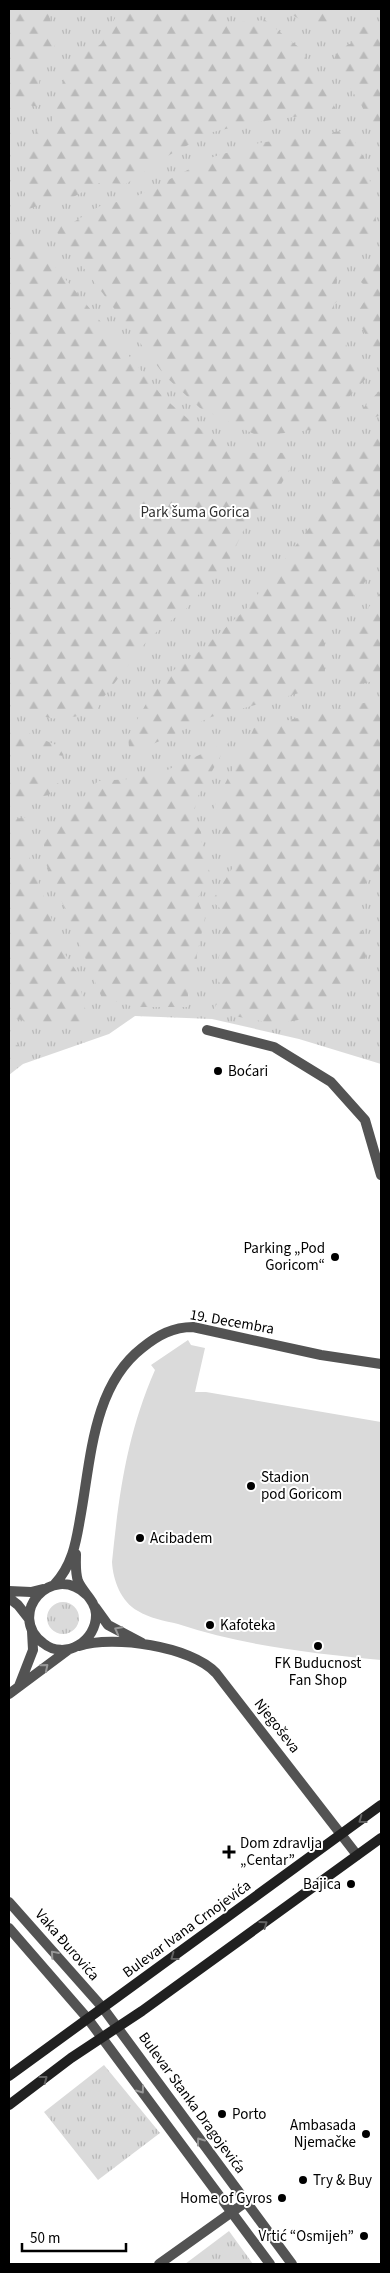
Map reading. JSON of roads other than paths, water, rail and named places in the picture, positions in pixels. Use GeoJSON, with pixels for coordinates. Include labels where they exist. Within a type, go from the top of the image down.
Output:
{"type":"FeatureCollection","features":[{"type":"Feature","properties":{"kind":"main road","name":"Bulevar Ivana Crnojevića"},"geometry":{"type":"LineString","coordinates":[[9,2076],[381,1805]]}},
{"type":"Feature","properties":{"kind":"main road"},"geometry":{"type":"LineString","coordinates":[[9,2105],[101,2037],[142,2012],[381,1838]]}},
{"type":"Feature","properties":{"kind":"street"},"geometry":{"type":"LineString","coordinates":[[207,1030],[274,1047],[331,1082],[365,1120],[381,1175]]}},
{"type":"Feature","properties":{"kind":"street","name":"19. Decembra"},"geometry":{"type":"LineString","coordinates":[[50,1586],[68,1566],[76,1543],[93,1444],[106,1395],[124,1365],[156,1337],[175,1328],[194,1327],[321,1355],[381,1364]]}},
{"type":"Feature","properties":{"kind":"street","name":"19. Decembra"},"geometry":{"type":"LineString","coordinates":[[76,1543],[76,1574],[90,1599],[108,1624],[150,1646]]}},
{"type":"Feature","properties":{"kind":"street"},"geometry":{"type":"LineString","coordinates":[[9,1591],[32,1592],[50,1586],[71,1585],[90,1599],[96,1615],[90,1636],[9,1694]]}},
{"type":"Feature","properties":{"kind":"street"},"geometry":{"type":"LineString","coordinates":[[18,1686],[33,1650],[30,1624],[34,1600],[50,1586]]}},
{"type":"Feature","properties":{"kind":"street"},"geometry":{"type":"LineString","coordinates":[[9,1598],[18,1605],[36,1637],[46,1646],[59,1650],[103,1641],[150,1646]]}},
{"type":"Feature","properties":{"kind":"street","name":"Njegoševa"},"geometry":{"type":"LineString","coordinates":[[150,1646],[200,1660],[211,1667],[357,1855]]}},
{"type":"Feature","properties":{"kind":"street","name":"Vaka Đurovića"},"geometry":{"type":"LineString","coordinates":[[9,1902],[102,2008]]}},
{"type":"Feature","properties":{"kind":"street"},"geometry":{"type":"LineString","coordinates":[[9,1928],[88,2019],[270,2264]]}},
{"type":"Feature","properties":{"kind":"street","name":"Bulevar Stanka Dragojevića"},"geometry":{"type":"LineString","coordinates":[[102,2008],[292,2264]]}},
{"type":"Feature","properties":{"kind":"street"},"geometry":{"type":"LineString","coordinates":[[159,2264],[246,2202]]}},
{"type":"Feature","properties":{"kind":"place","name":"Boćari"},"geometry":{"type":"Point","coordinates":[218,1071]}},
{"type":"Feature","properties":{"kind":"place","name":"Parking „Pod Goricom“"},"geometry":{"type":"Point","coordinates":[335,1257]}},
{"type":"Feature","properties":{"kind":"place","name":"Stadion pod Goricom"},"geometry":{"type":"Point","coordinates":[251,1486]}},
{"type":"Feature","properties":{"kind":"place","name":"Acibadem"},"geometry":{"type":"Point","coordinates":[140,1538]}},
{"type":"Feature","properties":{"kind":"place","name":"Kafoteka"},"geometry":{"type":"Point","coordinates":[210,1625]}},
{"type":"Feature","properties":{"kind":"place","name":"FK Buducnost Fan Shop"},"geometry":{"type":"Point","coordinates":[318,1646]}},
{"type":"Feature","properties":{"kind":"place","name":"Dom zdravlja „Centar”"},"geometry":{"type":"Point","coordinates":[229,1852]}},
{"type":"Feature","properties":{"kind":"place","name":"Bajica"},"geometry":{"type":"Point","coordinates":[351,1884]}},
{"type":"Feature","properties":{"kind":"place","name":"Porto"},"geometry":{"type":"Point","coordinates":[222,2114]}},
{"type":"Feature","properties":{"kind":"place","name":"Ambasada Njemačke"},"geometry":{"type":"Point","coordinates":[366,2134]}},
{"type":"Feature","properties":{"kind":"place","name":"Try & Buy"},"geometry":{"type":"Point","coordinates":[303,2180]}},
{"type":"Feature","properties":{"kind":"place","name":"Home of Gyros"},"geometry":{"type":"Point","coordinates":[282,2198]}},
{"type":"Feature","properties":{"kind":"place","name":"Vrtić “Osmijeh”"},"geometry":{"type":"Point","coordinates":[364,2236]}},
{"type":"Feature","properties":{"kind":"park label","name":"Park šuma Gorica"},"geometry":{"type":"Point","coordinates":[195,512]}}]}
